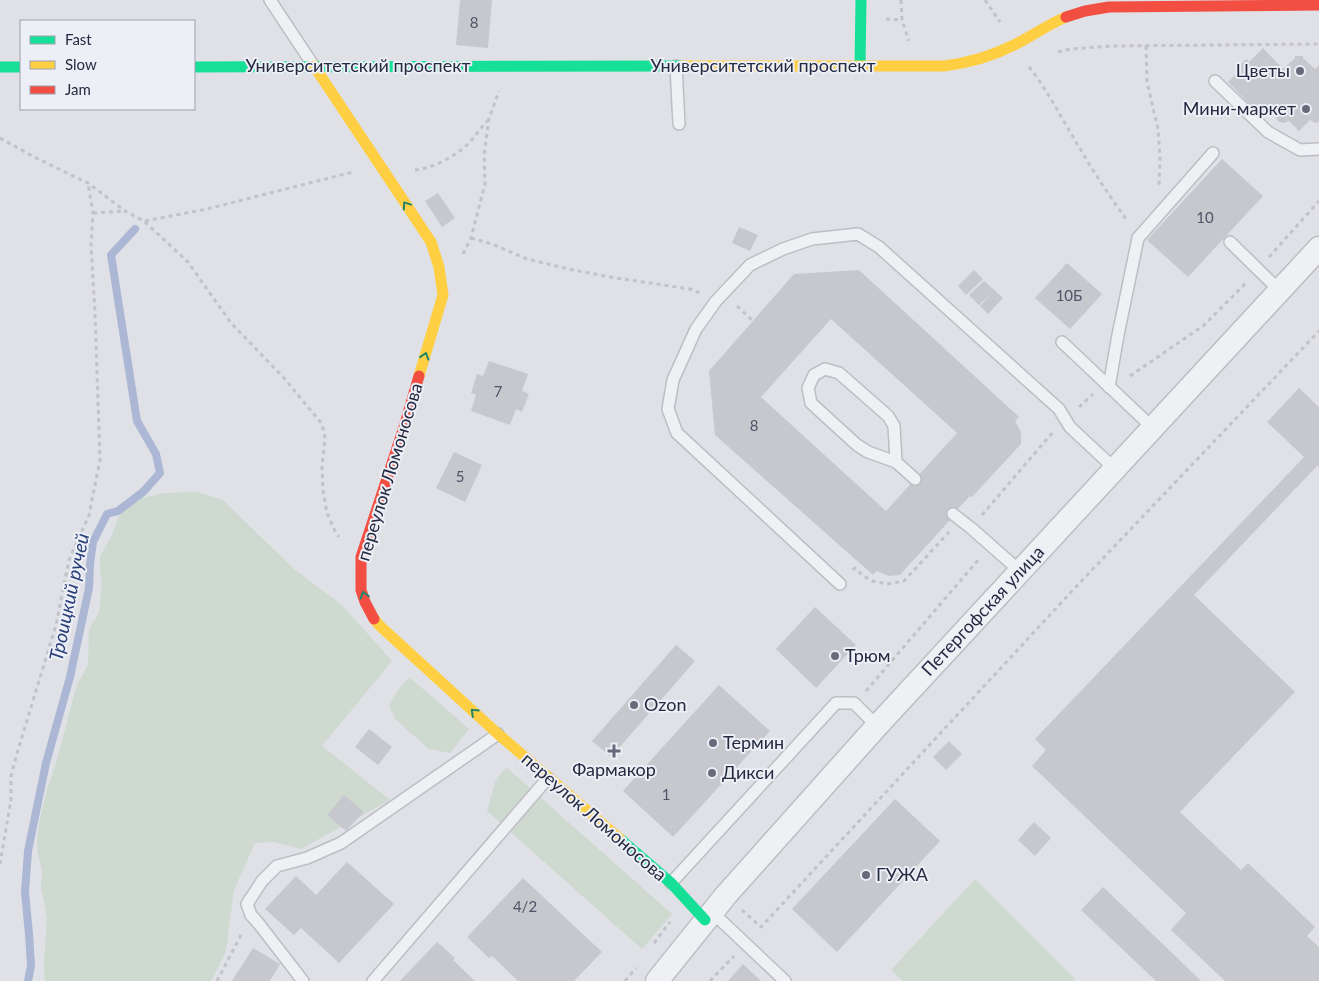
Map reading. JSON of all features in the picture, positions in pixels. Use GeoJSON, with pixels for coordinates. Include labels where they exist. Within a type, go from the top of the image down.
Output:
{"type":"FeatureCollection","features":[{"type":"Feature","properties":{"kind":"street"},"geometry":{"type":"LineString","coordinates":[[860,66],[861,0]]}},
{"type":"Feature","properties":{"kind":"street","name":"Университетский проспект"},"geometry":{"type":"LineString","coordinates":[[195,67],[944,66],[967,63],[986,57],[1014,45],[1062,18],[1094,8],[1244,3],[1319,6]]}},
{"type":"Feature","properties":{"kind":"street","name":"переулок Ломоносова"},"geometry":{"type":"LineString","coordinates":[[314,66],[378,165],[431,242],[439,267],[443,294],[404,427],[361,557],[361,590],[373,617],[380,626],[548,778],[671,883],[714,909]]}},
{"type":"Feature","properties":{"kind":"street"},"geometry":{"type":"LineString","coordinates":[[0,67],[20,67]]}},
{"type":"Feature","properties":{"kind":"street","name":"Петергофская улица"},"geometry":{"type":"LineString","coordinates":[[657,981],[714,909],[877,726],[1319,248]]}},
{"type":"Feature","properties":{"kind":"lane"},"geometry":{"type":"LineString","coordinates":[[270,0],[314,66]]}},
{"type":"Feature","properties":{"kind":"lane"},"geometry":{"type":"LineString","coordinates":[[676,66],[679,124]]}},
{"type":"Feature","properties":{"kind":"lane"},"geometry":{"type":"LineString","coordinates":[[1215,81],[1268,132],[1300,150],[1319,149]]}},
{"type":"Feature","properties":{"kind":"lane"},"geometry":{"type":"LineString","coordinates":[[1109,387],[1138,238],[1213,153]]}},
{"type":"Feature","properties":{"kind":"lane"},"geometry":{"type":"LineString","coordinates":[[840,584],[677,433],[668,409],[673,380],[696,329],[716,301],[750,265],[783,249],[812,240],[858,234],[879,247],[1060,409],[1070,427],[1115,469]]}},
{"type":"Feature","properties":{"kind":"lane"},"geometry":{"type":"LineString","coordinates":[[1230,242],[1280,291]]}},
{"type":"Feature","properties":{"kind":"lane"},"geometry":{"type":"LineString","coordinates":[[1062,342],[1153,428]]}},
{"type":"Feature","properties":{"kind":"lane"},"geometry":{"type":"LineString","coordinates":[[896,462],[894,426],[888,416],[839,373],[825,369],[814,375],[808,388],[811,402],[857,445],[868,452],[896,462],[915,479]]}},
{"type":"Feature","properties":{"kind":"lane"},"geometry":{"type":"LineString","coordinates":[[957,516],[1020,571]]}},
{"type":"Feature","properties":{"kind":"lane"},"geometry":{"type":"LineString","coordinates":[[671,883],[836,703],[854,703],[877,726]]}},
{"type":"Feature","properties":{"kind":"lane"},"geometry":{"type":"LineString","coordinates":[[303,981],[251,915],[247,904],[262,881],[278,866],[307,858],[341,843],[498,734]]}},
{"type":"Feature","properties":{"kind":"lane"},"geometry":{"type":"LineString","coordinates":[[373,981],[548,778]]}},
{"type":"Feature","properties":{"kind":"lane"},"geometry":{"type":"LineString","coordinates":[[714,909],[785,981]]}},
{"type":"Feature","properties":{"kind":"path"},"geometry":{"type":"LineString","coordinates":[[1146,46],[1148,82],[1158,129],[1159,177]]}},
{"type":"Feature","properties":{"kind":"path"},"geometry":{"type":"LineString","coordinates":[[1026,64],[1040,81],[1123,215]]}},
{"type":"Feature","properties":{"kind":"path"},"geometry":{"type":"LineString","coordinates":[[443,294],[471,238],[485,184],[484,155],[488,119],[499,91]]}},
{"type":"Feature","properties":{"kind":"path"},"geometry":{"type":"LineString","coordinates":[[144,221],[207,209],[378,165],[402,171],[418,170],[444,161],[457,153],[469,144],[488,119]]}},
{"type":"Feature","properties":{"kind":"path"},"geometry":{"type":"LineString","coordinates":[[0,138],[36,158],[88,182],[125,211],[144,221],[188,262],[231,323],[284,378],[322,424],[325,438],[322,466],[323,482],[328,513],[335,532],[343,542],[361,557]]}},
{"type":"Feature","properties":{"kind":"path"},"geometry":{"type":"LineString","coordinates":[[0,864],[11,800],[11,776],[56,625],[69,560],[89,514],[100,460],[91,245],[93,213],[88,182]]}},
{"type":"Feature","properties":{"kind":"path"},"geometry":{"type":"LineString","coordinates":[[971,528],[1042,444],[1065,420],[1094,393],[1121,382],[1203,326],[1250,279],[1319,201]]}},
{"type":"Feature","properties":{"kind":"path"},"geometry":{"type":"LineString","coordinates":[[93,213],[125,211]]}},
{"type":"Feature","properties":{"kind":"path"},"geometry":{"type":"LineString","coordinates":[[471,238],[492,244],[527,259],[582,272],[690,289],[716,301]]}},
{"type":"Feature","properties":{"kind":"path"},"geometry":{"type":"LineString","coordinates":[[736,305],[753,321]]}},
{"type":"Feature","properties":{"kind":"path"},"geometry":{"type":"LineString","coordinates":[[714,909],[761,927],[1074,590],[1319,332]]}},
{"type":"Feature","properties":{"kind":"path"},"geometry":{"type":"LineString","coordinates":[[840,584],[855,568],[872,581],[887,584],[904,581],[957,516]]}},
{"type":"Feature","properties":{"kind":"path"},"geometry":{"type":"LineString","coordinates":[[217,981],[251,915]]}},
{"type":"Feature","properties":{"kind":"shaded area"},"geometry":{"type":"Polygon","coordinates":[[[197,492],[223,500],[294,569],[342,605],[392,661],[322,746],[390,800],[301,849],[274,842],[255,843],[234,890],[226,951],[211,981],[45,981],[44,962],[47,918],[41,887],[42,871],[38,855],[39,823],[74,695],[88,665],[89,629],[99,613],[102,582],[100,556],[111,537],[124,507],[134,500],[165,493],[197,492]]]}},
{"type":"Feature","properties":{"kind":"shaded area"},"geometry":{"type":"Polygon","coordinates":[[[409,677],[469,729],[450,753],[429,749],[395,719],[389,705],[409,677]]]}},
{"type":"Feature","properties":{"kind":"shaded area"},"geometry":{"type":"Polygon","coordinates":[[[506,767],[672,914],[642,949],[487,811],[495,782],[506,767]]]}},
{"type":"Feature","properties":{"kind":"shaded area"},"geometry":{"type":"Polygon","coordinates":[[[975,879],[1075,979],[1073,981],[903,981],[891,970],[975,879]]]}},
{"type":"Feature","properties":{"kind":"building"},"geometry":{"type":"Polygon","coordinates":[[[460,0],[492,0],[488,48],[456,45],[460,0]]]}},
{"type":"Feature","properties":{"kind":"building"},"geometry":{"type":"Polygon","coordinates":[[[1263,48],[1283,69],[1295,59],[1295,56],[1303,56],[1303,59],[1315,69],[1319,65],[1319,122],[1315,123],[1310,120],[1299,131],[1289,121],[1279,122],[1275,113],[1277,109],[1273,105],[1261,116],[1228,82],[1241,69],[1238,67],[1246,59],[1249,62],[1263,48]]]}},
{"type":"Feature","properties":{"kind":"building"},"geometry":{"type":"Polygon","coordinates":[[[1222,159],[1263,196],[1188,277],[1147,240],[1222,159]]]}},
{"type":"Feature","properties":{"kind":"building"},"geometry":{"type":"Polygon","coordinates":[[[438,193],[455,218],[442,227],[425,201],[438,193]]]}},
{"type":"Feature","properties":{"kind":"building"},"geometry":{"type":"Polygon","coordinates":[[[739,227],[758,235],[750,251],[732,243],[739,227]]]}},
{"type":"Feature","properties":{"kind":"building"},"geometry":{"type":"Polygon","coordinates":[[[1067,263],[1102,294],[1070,329],[1035,298],[1067,263]]]}},
{"type":"Feature","properties":{"kind":"building"},"geometry":{"type":"Polygon","coordinates":[[[859,270],[1019,417],[1015,421],[1021,432],[1021,444],[972,497],[970,496],[953,514],[950,520],[900,575],[889,576],[877,571],[873,575],[715,435],[709,371],[794,274],[859,270]],[[831,319],[761,397],[886,511],[957,433],[831,319]]]}},
{"type":"Feature","properties":{"kind":"building"},"geometry":{"type":"Polygon","coordinates":[[[974,270],[983,279],[966,295],[958,286],[974,270]]]}},
{"type":"Feature","properties":{"kind":"building"},"geometry":{"type":"Polygon","coordinates":[[[984,281],[1003,298],[988,314],[980,306],[993,292],[979,305],[969,295],[984,281]]]}},
{"type":"Feature","properties":{"kind":"building"},"geometry":{"type":"Polygon","coordinates":[[[489,361],[528,374],[522,391],[529,394],[522,412],[516,409],[510,425],[471,411],[476,395],[471,393],[477,374],[483,376],[489,361]]]}},
{"type":"Feature","properties":{"kind":"building"},"geometry":{"type":"Polygon","coordinates":[[[1299,388],[1319,407],[1319,467],[1317,466],[1194,595],[1295,692],[1180,812],[1241,870],[1248,863],[1315,927],[1307,936],[1319,947],[1319,981],[1225,981],[1171,930],[1186,913],[1032,766],[1046,750],[1035,739],[1304,457],[1267,422],[1299,388]]]}},
{"type":"Feature","properties":{"kind":"building"},"geometry":{"type":"Polygon","coordinates":[[[454,452],[482,465],[465,502],[436,488],[454,452]]]}},
{"type":"Feature","properties":{"kind":"building"},"geometry":{"type":"Polygon","coordinates":[[[815,607],[856,645],[816,688],[776,649],[815,607]]]}},
{"type":"Feature","properties":{"kind":"building"},"geometry":{"type":"Polygon","coordinates":[[[676,645],[695,661],[611,757],[592,741],[676,645]]]}},
{"type":"Feature","properties":{"kind":"building","name":"Термин"},"geometry":{"type":"Polygon","coordinates":[[[719,685],[770,731],[673,837],[623,791],[719,685]]]}},
{"type":"Feature","properties":{"kind":"building"},"geometry":{"type":"Polygon","coordinates":[[[369,729],[392,747],[378,765],[355,747],[369,729]]]}},
{"type":"Feature","properties":{"kind":"building"},"geometry":{"type":"Polygon","coordinates":[[[949,741],[962,754],[946,770],[933,757],[949,741]]]}},
{"type":"Feature","properties":{"kind":"building"},"geometry":{"type":"Polygon","coordinates":[[[344,795],[364,812],[346,831],[327,815],[344,795]]]}},
{"type":"Feature","properties":{"kind":"building","name":"ГУЖА"},"geometry":{"type":"Polygon","coordinates":[[[895,799],[940,841],[837,952],[792,909],[895,799]]]}},
{"type":"Feature","properties":{"kind":"building"},"geometry":{"type":"Polygon","coordinates":[[[1034,822],[1051,838],[1035,856],[1018,840],[1034,822]]]}},
{"type":"Feature","properties":{"kind":"building"},"geometry":{"type":"Polygon","coordinates":[[[347,862],[394,904],[339,963],[301,928],[294,935],[265,909],[296,876],[316,895],[347,862]]]}},
{"type":"Feature","properties":{"kind":"building"},"geometry":{"type":"Polygon","coordinates":[[[523,878],[602,952],[574,981],[518,981],[492,956],[489,958],[467,937],[523,878]]]}},
{"type":"Feature","properties":{"kind":"building"},"geometry":{"type":"Polygon","coordinates":[[[1103,887],[1201,981],[1156,981],[1081,910],[1103,887]]]}},
{"type":"Feature","properties":{"kind":"building"},"geometry":{"type":"Polygon","coordinates":[[[437,942],[455,958],[453,960],[475,981],[400,981],[437,942]]]}},
{"type":"Feature","properties":{"kind":"building"},"geometry":{"type":"Polygon","coordinates":[[[253,948],[280,964],[270,981],[232,981],[253,948]]]}},
{"type":"Feature","properties":{"kind":"building"},"geometry":{"type":"Polygon","coordinates":[[[743,964],[761,981],[728,981],[743,964]]]}},
{"type":"Feature","properties":{"kind":"waterway","name":"Троицкий ручей"},"geometry":{"type":"LineString","coordinates":[[28,981],[31,966],[25,892],[28,851],[46,763],[70,677],[89,588],[93,542],[107,514],[118,511],[143,492],[160,473],[156,454],[137,421],[111,255],[135,229]]}},
{"type":"Feature","properties":{"kind":"traffic: fast"},"geometry":{"type":"LineString","coordinates":[[860,66],[861,0]]}},
{"type":"Feature","properties":{"kind":"traffic: fast"},"geometry":{"type":"LineString","coordinates":[[195,67],[681,66]]}},
{"type":"Feature","properties":{"kind":"traffic: fast"},"geometry":{"type":"LineString","coordinates":[[0,67],[20,67]]}},
{"type":"Feature","properties":{"kind":"traffic: fast"},"geometry":{"type":"LineString","coordinates":[[620,839],[671,883],[705,920]]}},
{"type":"Feature","properties":{"kind":"traffic: slow"},"geometry":{"type":"LineString","coordinates":[[681,66],[953,65],[971,61],[1014,45],[1066,17]]}},
{"type":"Feature","properties":{"kind":"traffic: slow"},"geometry":{"type":"LineString","coordinates":[[314,66],[431,242],[439,267],[443,295],[419,376]]}},
{"type":"Feature","properties":{"kind":"traffic: slow"},"geometry":{"type":"LineString","coordinates":[[374,619],[498,734],[620,839]]}},
{"type":"Feature","properties":{"kind":"traffic: jam"},"geometry":{"type":"LineString","coordinates":[[1066,17],[1085,11],[1109,7],[1319,5]]}},
{"type":"Feature","properties":{"kind":"traffic: jam"},"geometry":{"type":"LineString","coordinates":[[374,619],[361,590],[361,557],[419,376]]}},
{"type":"Feature","properties":{"kind":"place","name":"Цветы"},"geometry":{"type":"Point","coordinates":[1300,71]}},
{"type":"Feature","properties":{"kind":"place","name":"Мини-маркет"},"geometry":{"type":"Point","coordinates":[1306,109]}},
{"type":"Feature","properties":{"kind":"place","name":"Трюм"},"geometry":{"type":"Point","coordinates":[835,656]}},
{"type":"Feature","properties":{"kind":"place","name":"Ozon"},"geometry":{"type":"Point","coordinates":[634,705]}},
{"type":"Feature","properties":{"kind":"place","name":"Термин"},"geometry":{"type":"Point","coordinates":[713,743]}},
{"type":"Feature","properties":{"kind":"place","name":"Фармакор"},"geometry":{"type":"Point","coordinates":[614,751]}},
{"type":"Feature","properties":{"kind":"place","name":"Дикси"},"geometry":{"type":"Point","coordinates":[712,773]}},
{"type":"Feature","properties":{"kind":"place","name":"ГУЖА"},"geometry":{"type":"Point","coordinates":[866,875]}}]}
